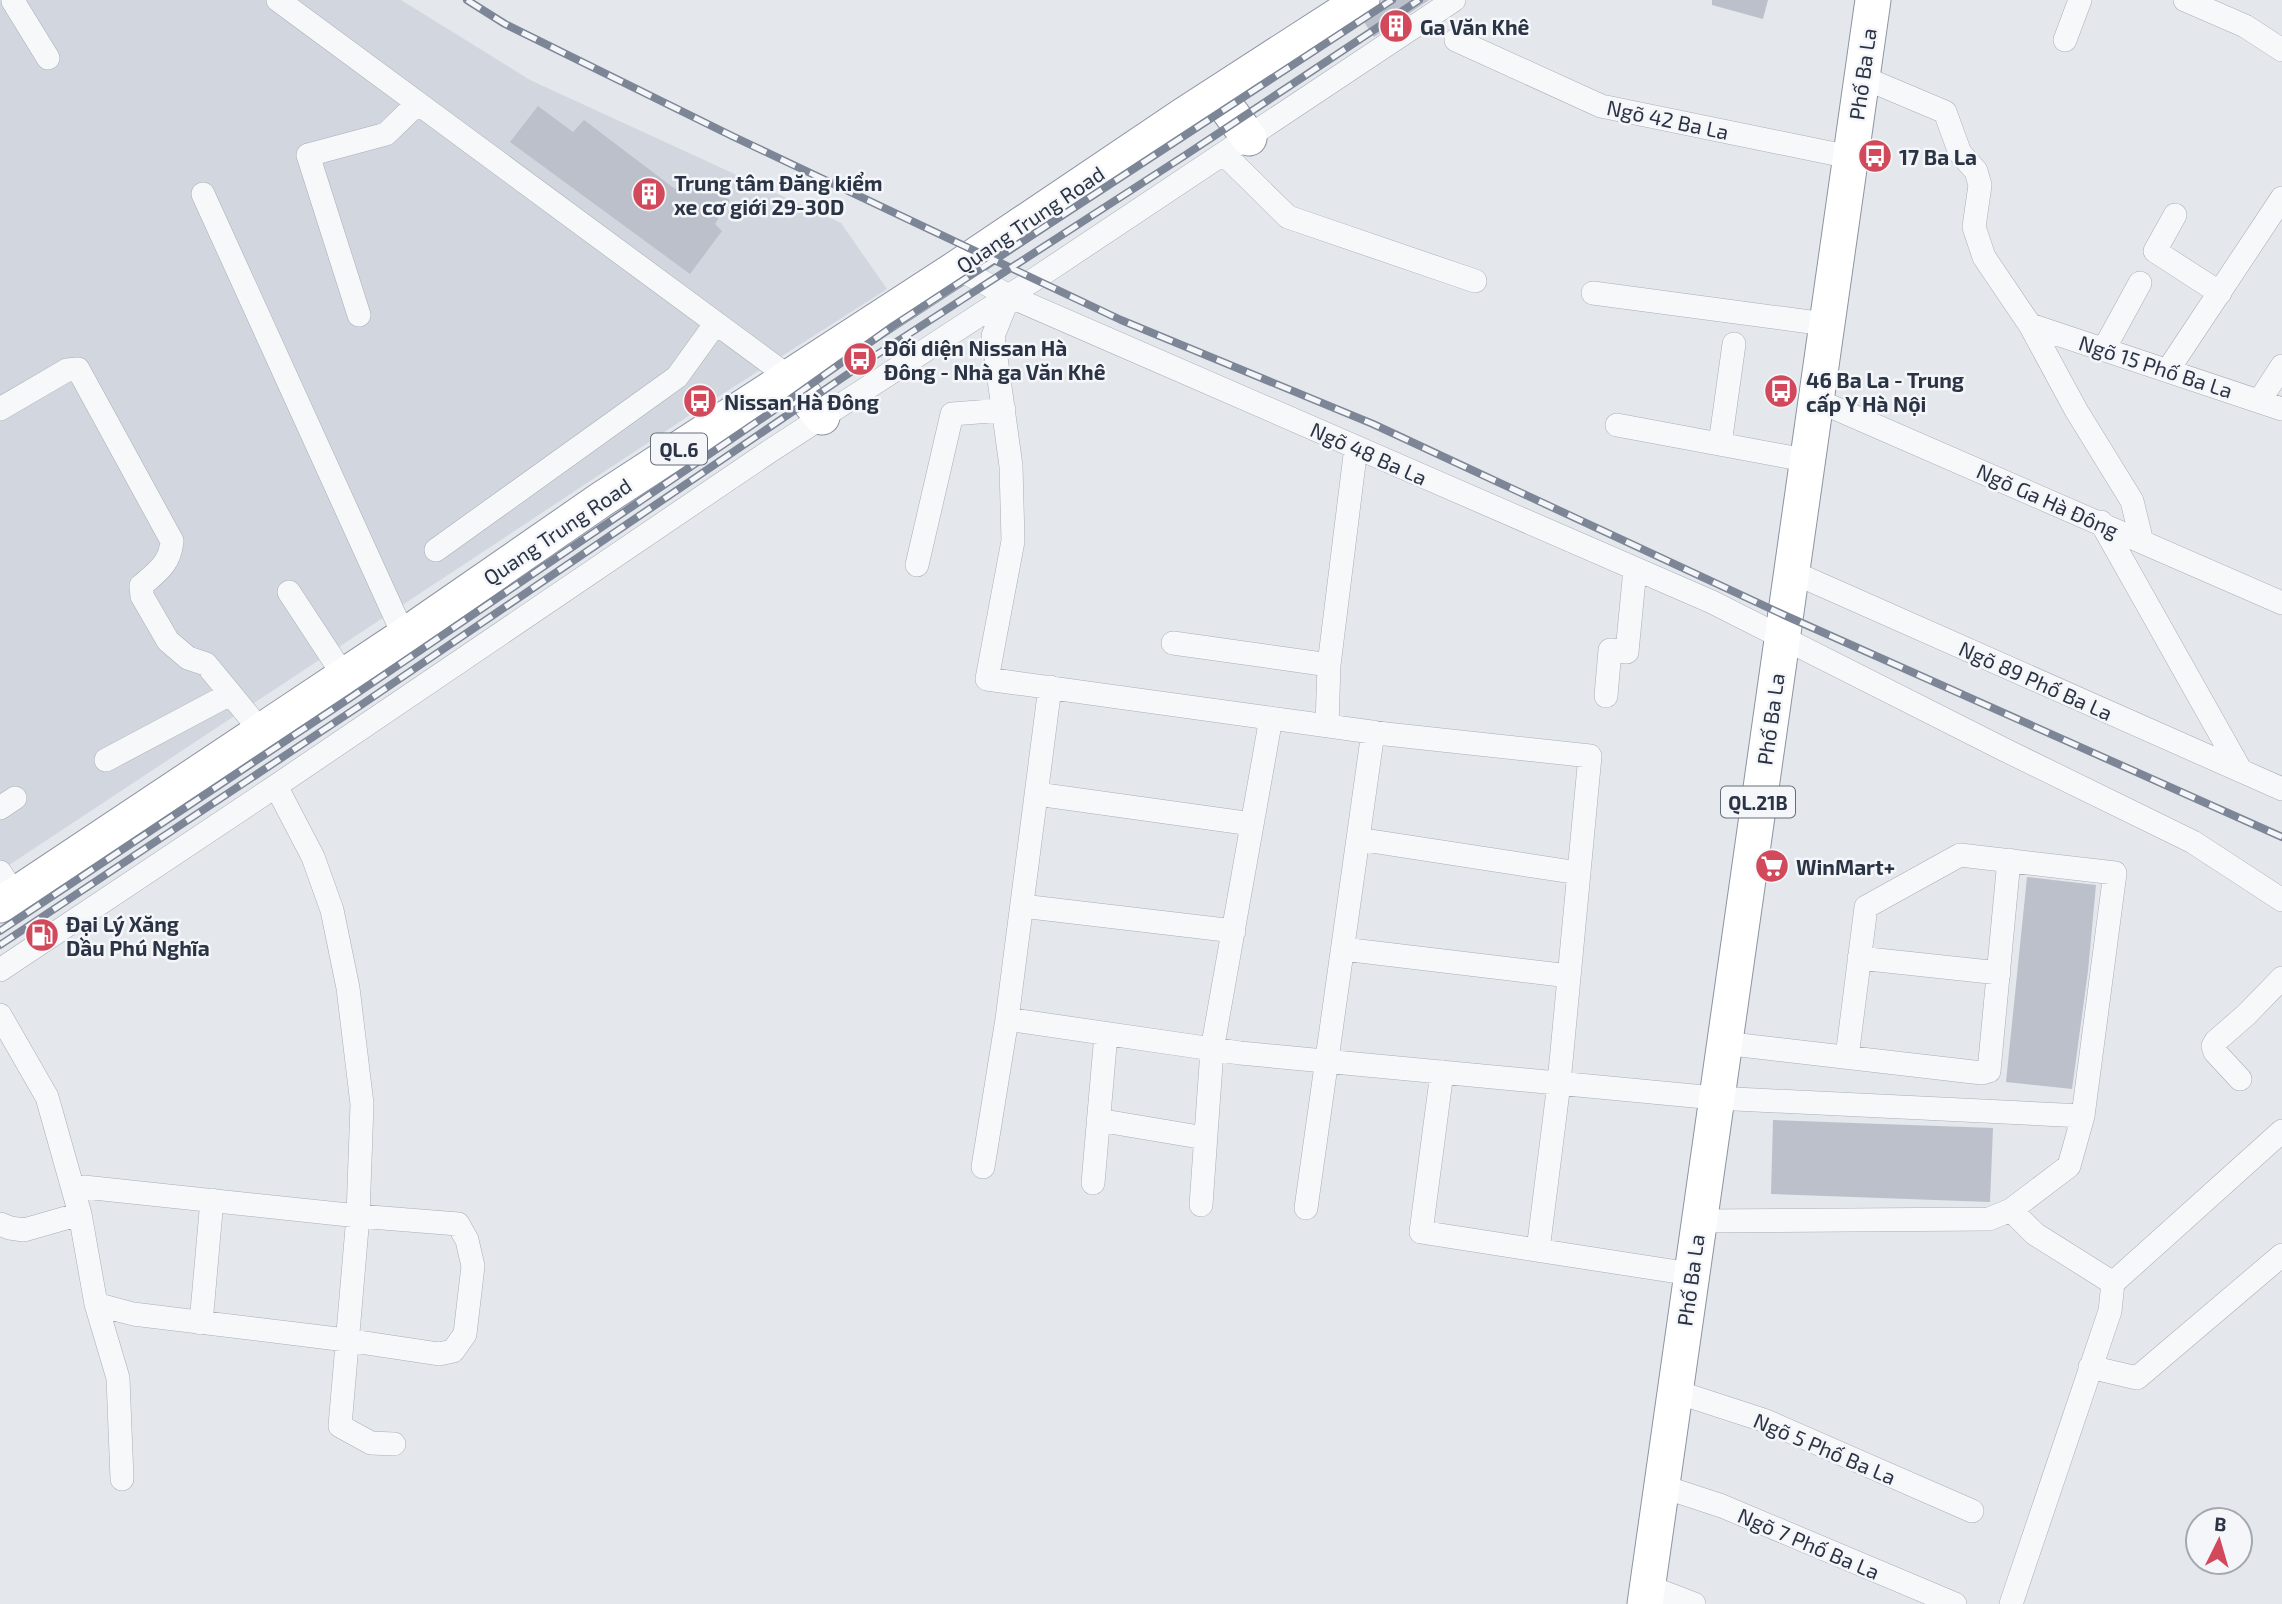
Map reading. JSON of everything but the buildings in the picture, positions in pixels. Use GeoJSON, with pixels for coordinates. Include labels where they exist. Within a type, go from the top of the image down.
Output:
{"type":"FeatureCollection","features":[{"type":"Feature","properties":{"kind":"highway","name":"Quang Trung Road"},"geometry":{"type":"LineString","coordinates":[[5,891],[261,731],[602,499],[1362,0]]}},
{"type":"Feature","properties":{"kind":"highway","name":"Phố Ba La"},"geometry":{"type":"LineString","coordinates":[[1646,1595],[1805,460],[1873,0]]}},
{"type":"Feature","properties":{"kind":"highway"},"geometry":{"type":"LineString","coordinates":[[1217,94],[1236,146]]}},
{"type":"Feature","properties":{"kind":"highway"},"geometry":{"type":"LineString","coordinates":[[789,377],[822,417]]}},
{"type":"Feature","properties":{"kind":"street"},"geometry":{"type":"LineString","coordinates":[[15,0],[13,1],[48,58]]}},
{"type":"Feature","properties":{"kind":"street"},"geometry":{"type":"LineString","coordinates":[[278,0],[789,377]]}},
{"type":"Feature","properties":{"kind":"street"},"geometry":{"type":"LineString","coordinates":[[0,970],[822,417],[1454,0]]}},
{"type":"Feature","properties":{"kind":"street"},"geometry":{"type":"LineString","coordinates":[[2065,40],[2080,0]]}},
{"type":"Feature","properties":{"kind":"street"},"geometry":{"type":"LineString","coordinates":[[2185,0],[2234,20],[2282,50]]}},
{"type":"Feature","properties":{"kind":"street","name":"Ngõ 42 Ba La"},"geometry":{"type":"LineString","coordinates":[[1456,40],[1601,106],[1850,157]]}},
{"type":"Feature","properties":{"kind":"street"},"geometry":{"type":"LineString","coordinates":[[1862,77],[1945,112],[1960,153],[1976,172],[1980,186],[1974,227],[1984,257],[2030,325],[2076,410],[2132,501],[2142,542]]}},
{"type":"Feature","properties":{"kind":"street"},"geometry":{"type":"LineString","coordinates":[[359,315],[308,155],[386,134],[418,103]]}},
{"type":"Feature","properties":{"kind":"street"},"geometry":{"type":"LineString","coordinates":[[1236,146],[1287,217],[1475,281]]}},
{"type":"Feature","properties":{"kind":"street"},"geometry":{"type":"LineString","coordinates":[[203,194],[404,636]]}},
{"type":"Feature","properties":{"kind":"street"},"geometry":{"type":"LineString","coordinates":[[2168,370],[2282,198]]}},
{"type":"Feature","properties":{"kind":"street"},"geometry":{"type":"LineString","coordinates":[[2175,215],[2155,251],[2220,293]]}},
{"type":"Feature","properties":{"kind":"street","name":"Ngõ 48 Ba La"},"geometry":{"type":"LineString","coordinates":[[957,268],[1009,296],[1712,602],[2193,842],[2282,900]]}},
{"type":"Feature","properties":{"kind":"street"},"geometry":{"type":"LineString","coordinates":[[2104,349],[2140,283]]}},
{"type":"Feature","properties":{"kind":"street"},"geometry":{"type":"LineString","coordinates":[[1593,293],[1825,324]]}},
{"type":"Feature","properties":{"kind":"street"},"geometry":{"type":"LineString","coordinates":[[1009,296],[993,336],[1012,466],[1013,541],[987,679],[1373,732],[1590,756],[1559,1083],[1538,1250]]}},
{"type":"Feature","properties":{"kind":"street"},"geometry":{"type":"LineString","coordinates":[[436,550],[677,377],[716,323]]}},
{"type":"Feature","properties":{"kind":"street","name":"Ngõ 15 Phố Ba La"},"geometry":{"type":"LineString","coordinates":[[2030,325],[2282,409]]}},
{"type":"Feature","properties":{"kind":"street"},"geometry":{"type":"LineString","coordinates":[[1720,444],[1734,344]]}},
{"type":"Feature","properties":{"kind":"street"},"geometry":{"type":"LineString","coordinates":[[2260,400],[2282,366]]}},
{"type":"Feature","properties":{"kind":"street"},"geometry":{"type":"LineString","coordinates":[[0,409],[67,370],[78,369],[172,541],[171,555],[162,568],[141,586],[142,596],[168,641],[188,658],[206,664],[261,731]]}},
{"type":"Feature","properties":{"kind":"street","name":"Ngõ Ga Hà Đông"},"geometry":{"type":"LineString","coordinates":[[1814,399],[2282,603]]}},
{"type":"Feature","properties":{"kind":"street"},"geometry":{"type":"LineString","coordinates":[[918,565],[952,414],[1004,410]]}},
{"type":"Feature","properties":{"kind":"street"},"geometry":{"type":"LineString","coordinates":[[1617,425],[1805,460]]}},
{"type":"Feature","properties":{"kind":"street"},"geometry":{"type":"LineString","coordinates":[[1327,726],[1329,665],[1356,447]]}},
{"type":"Feature","properties":{"kind":"street"},"geometry":{"type":"LineString","coordinates":[[2101,522],[2241,771]]}},
{"type":"Feature","properties":{"kind":"street"},"geometry":{"type":"LineString","coordinates":[[1606,696],[1610,650],[1627,652],[1635,569]]}},
{"type":"Feature","properties":{"kind":"street","name":"Ngõ 89 Phố Ba La"},"geometry":{"type":"LineString","coordinates":[[1790,571],[2282,789]]}},
{"type":"Feature","properties":{"kind":"street"},"geometry":{"type":"LineString","coordinates":[[289,592],[344,676]]}},
{"type":"Feature","properties":{"kind":"street"},"geometry":{"type":"LineString","coordinates":[[1173,643],[1329,665]]}},
{"type":"Feature","properties":{"kind":"street"},"geometry":{"type":"LineString","coordinates":[[983,1167],[1007,1019],[1050,687]]}},
{"type":"Feature","properties":{"kind":"street"},"geometry":{"type":"LineString","coordinates":[[106,760],[230,694]]}},
{"type":"Feature","properties":{"kind":"street"},"geometry":{"type":"LineString","coordinates":[[1201,1205],[1212,1050],[1271,718]]}},
{"type":"Feature","properties":{"kind":"street"},"geometry":{"type":"LineString","coordinates":[[1306,1208],[1373,732]]}},
{"type":"Feature","properties":{"kind":"street"},"geometry":{"type":"LineString","coordinates":[[276,786],[313,857],[332,910],[348,988],[362,1104],[358,1216],[340,1426],[371,1443],[394,1444]]}},
{"type":"Feature","properties":{"kind":"street"},"geometry":{"type":"LineString","coordinates":[[1037,794],[1252,824]]}},
{"type":"Feature","properties":{"kind":"street"},"geometry":{"type":"LineString","coordinates":[[1358,839],[1579,873]]}},
{"type":"Feature","properties":{"kind":"street"},"geometry":{"type":"LineString","coordinates":[[1698,1221],[1989,1219],[2011,1210],[2069,1166],[2083,1116],[2115,873],[1960,855],[1866,907],[1847,1057]]}},
{"type":"Feature","properties":{"kind":"street"},"geometry":{"type":"LineString","coordinates":[[1723,1043],[1986,1073],[1991,1066],[2010,860]]}},
{"type":"Feature","properties":{"kind":"street"},"geometry":{"type":"LineString","coordinates":[[1022,906],[1234,931]]}},
{"type":"Feature","properties":{"kind":"street"},"geometry":{"type":"LineString","coordinates":[[1343,949],[1569,976]]}},
{"type":"Feature","properties":{"kind":"street"},"geometry":{"type":"LineString","coordinates":[[1859,958],[1999,973]]}},
{"type":"Feature","properties":{"kind":"street"},"geometry":{"type":"LineString","coordinates":[[2240,1079],[2215,1052],[2213,1046],[2282,978]]}},
{"type":"Feature","properties":{"kind":"street"},"geometry":{"type":"LineString","coordinates":[[0,1015],[47,1097],[80,1214],[96,1304],[118,1378],[122,1479]]}},
{"type":"Feature","properties":{"kind":"street"},"geometry":{"type":"LineString","coordinates":[[1007,1019],[1212,1050],[1715,1098],[2083,1116]]}},
{"type":"Feature","properties":{"kind":"street"},"geometry":{"type":"LineString","coordinates":[[1093,1183],[1106,1034]]}},
{"type":"Feature","properties":{"kind":"street"},"geometry":{"type":"LineString","coordinates":[[1442,1072],[1421,1232],[1691,1274]]}},
{"type":"Feature","properties":{"kind":"street"},"geometry":{"type":"LineString","coordinates":[[1098,1120],[1205,1138]]}},
{"type":"Feature","properties":{"kind":"street"},"geometry":{"type":"LineString","coordinates":[[2011,1604],[2110,1311],[2113,1283],[2282,1131]]}},
{"type":"Feature","properties":{"kind":"street"},"geometry":{"type":"LineString","coordinates":[[84,1187],[458,1224],[467,1240],[473,1266],[465,1334],[453,1351],[439,1354],[133,1314],[96,1304]]}},
{"type":"Feature","properties":{"kind":"street"},"geometry":{"type":"LineString","coordinates":[[201,1323],[212,1200]]}},
{"type":"Feature","properties":{"kind":"street"},"geometry":{"type":"LineString","coordinates":[[2011,1210],[2035,1234],[2113,1283]]}},
{"type":"Feature","properties":{"kind":"street"},"geometry":{"type":"LineString","coordinates":[[0,1224],[24,1230],[80,1214]]}},
{"type":"Feature","properties":{"kind":"street"},"geometry":{"type":"LineString","coordinates":[[2091,1367],[2137,1378],[2282,1255]]}},
{"type":"Feature","properties":{"kind":"street","name":"Ngõ 5 Phố Ba La"},"geometry":{"type":"LineString","coordinates":[[1674,1391],[1766,1421],[1972,1511]]}},
{"type":"Feature","properties":{"kind":"street","name":"Ngõ 7 Phố Ba La"},"geometry":{"type":"LineString","coordinates":[[1661,1486],[1722,1506],[1955,1604]]}},
{"type":"Feature","properties":{"kind":"street"},"geometry":{"type":"LineString","coordinates":[[1646,1595],[1694,1604]]}},
{"type":"Feature","properties":{"kind":"shaded area"},"geometry":{"type":"Polygon","coordinates":[[[0,0],[401,0],[530,80],[841,223],[887,289],[699,409],[0,871],[0,0]]]}},
{"type":"Feature","properties":{"kind":"railway"},"geometry":{"type":"LineString","coordinates":[[467,0],[505,24],[732,136],[1121,320],[1373,424],[1784,615],[2282,837]]}},
{"type":"Feature","properties":{"kind":"railway"},"geometry":{"type":"LineString","coordinates":[[0,931],[350,698],[789,400],[893,326],[1392,0]]}},
{"type":"Feature","properties":{"kind":"railway"},"geometry":{"type":"LineString","coordinates":[[0,945],[361,705],[867,361],[1419,0]]}},
{"type":"Feature","properties":{"kind":"place","name":"Ga Văn Khê"},"geometry":{"type":"Point","coordinates":[1396,26]}},
{"type":"Feature","properties":{"kind":"place","name":"17 Ba La"},"geometry":{"type":"Point","coordinates":[1875,156]}},
{"type":"Feature","properties":{"kind":"place","name":"Trung tâm Đăng kiểm xe cơ giới 29-30D"},"geometry":{"type":"Point","coordinates":[649,194]}},
{"type":"Feature","properties":{"kind":"place","name":"Đối diện Nissan Hà Đông - Nhà ga Văn Khê"},"geometry":{"type":"Point","coordinates":[860,359]}},
{"type":"Feature","properties":{"kind":"place","name":"46 Ba La - Trung cấp Y Hà Nội"},"geometry":{"type":"Point","coordinates":[1781,391]}},
{"type":"Feature","properties":{"kind":"place","name":"Nissan Hà Đông"},"geometry":{"type":"Point","coordinates":[700,401]}},
{"type":"Feature","properties":{"kind":"place","name":"WinMart+"},"geometry":{"type":"Point","coordinates":[1772,866]}},
{"type":"Feature","properties":{"kind":"place","name":"Đại Lý Xăng Dầu Phú Nghĩa"},"geometry":{"type":"Point","coordinates":[42,935]}}]}
